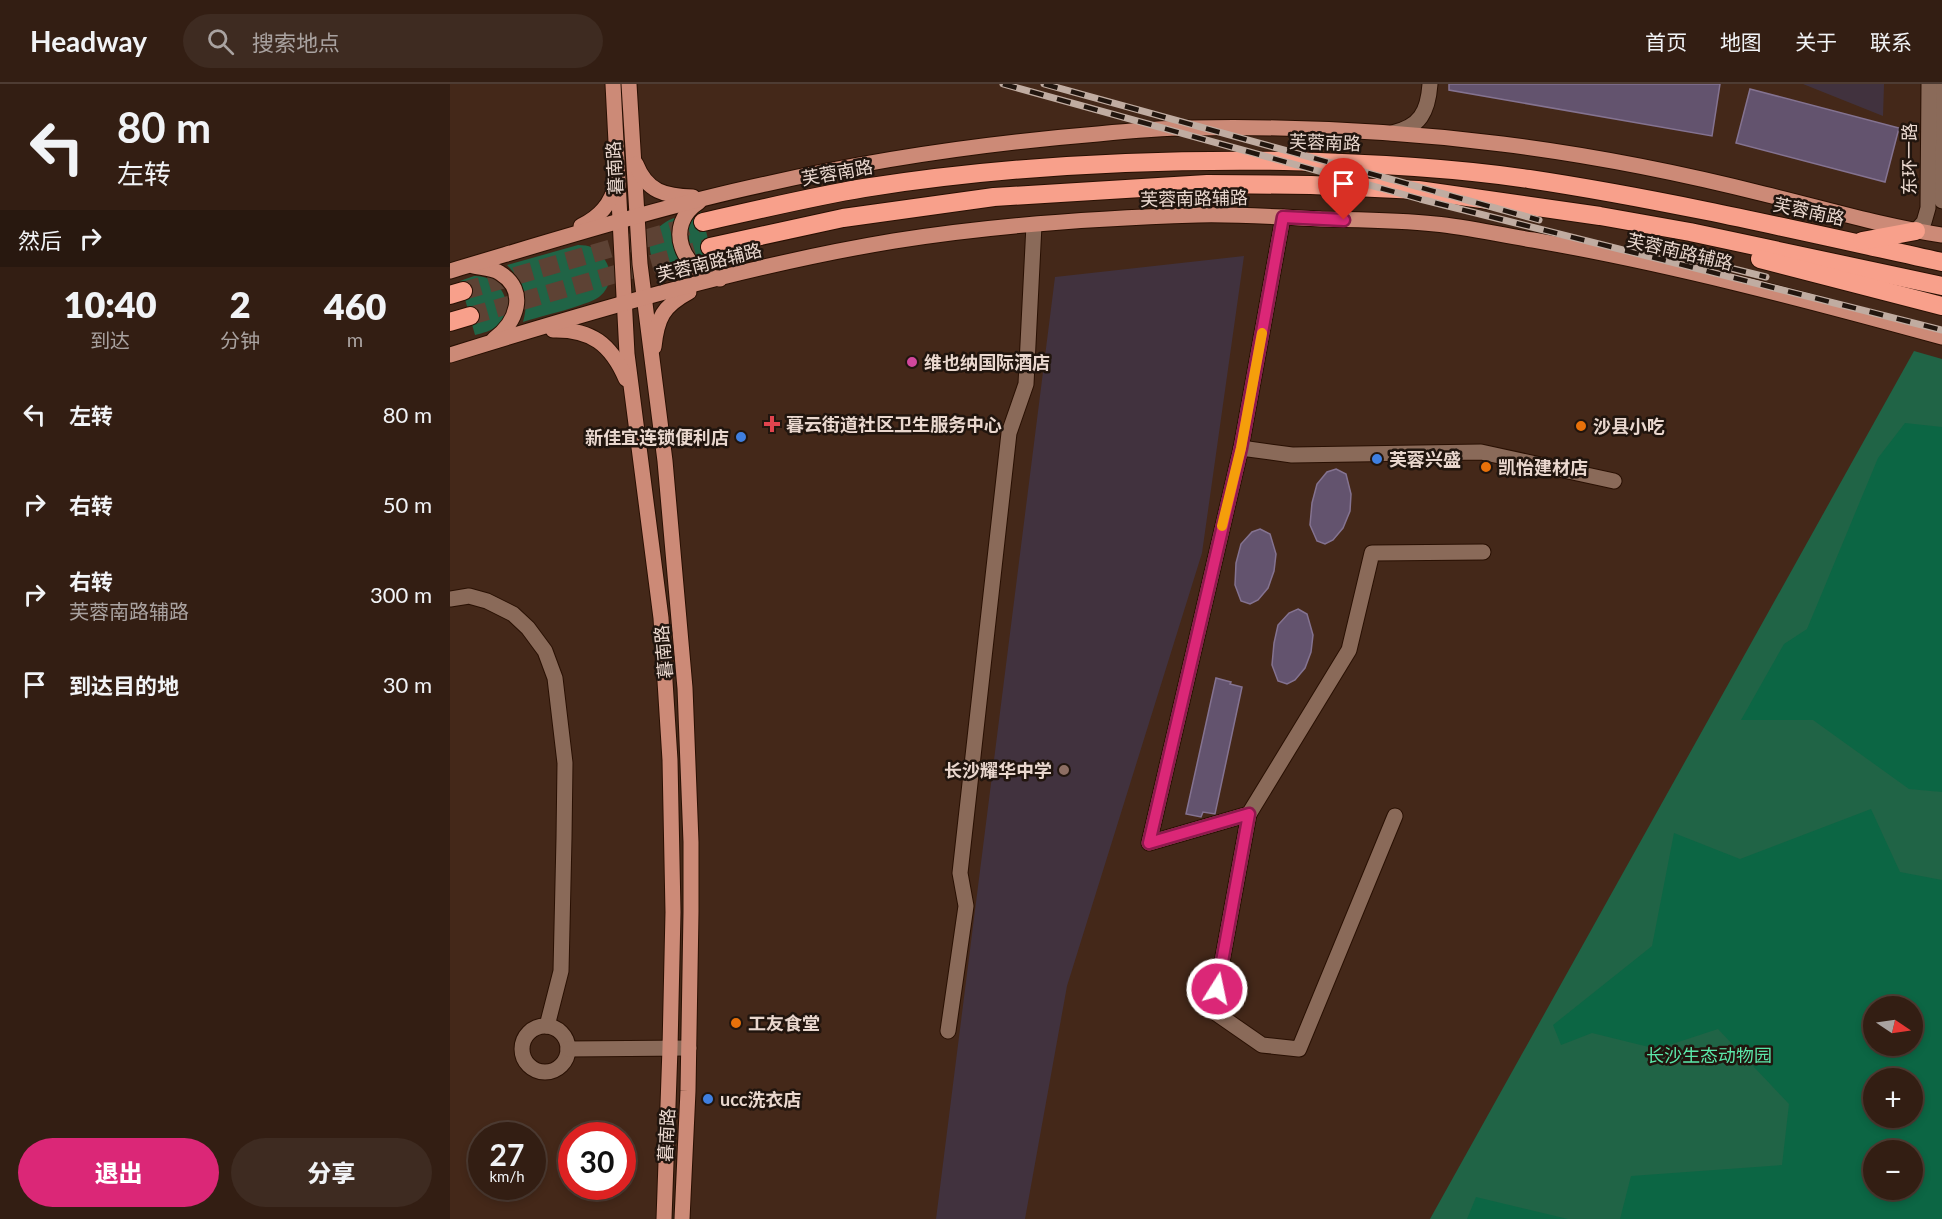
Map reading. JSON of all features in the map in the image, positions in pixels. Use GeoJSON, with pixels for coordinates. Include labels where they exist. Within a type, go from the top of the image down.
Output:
{"type":"FeatureCollection","features":[{"type":"Feature","properties":{"kind":"highway","name":"芙蓉南路"},"geometry":{"type":"LineString","coordinates":[[704,222],[861,188],[976,173],[1128,162],[1238,160],[1355,163],[1527,179],[1706,210],[1942,262]]}},
{"type":"Feature","properties":{"kind":"highway"},"geometry":{"type":"LineString","coordinates":[[710,247],[843,218],[994,197],[1207,184],[1311,184],[1418,190],[1563,210],[1690,232],[1942,286]]}},
{"type":"Feature","properties":{"kind":"highway"},"geometry":{"type":"LineString","coordinates":[[1563,210],[1756,257],[1942,306]]}},
{"type":"Feature","properties":{"kind":"highway"},"geometry":{"type":"LineString","coordinates":[[1853,242],[1916,231]]}},
{"type":"Feature","properties":{"kind":"highway"},"geometry":{"type":"LineString","coordinates":[[450,322],[470,316]]}},
{"type":"Feature","properties":{"kind":"main road","name":"暮南路"},"geometry":{"type":"LineString","coordinates":[[613,84],[627,354],[659,597],[667,691],[673,841],[670,1048],[664,1219]]}},
{"type":"Feature","properties":{"kind":"main road","name":"暮南路"},"geometry":{"type":"LineString","coordinates":[[628,84],[643,299],[666,472],[685,688],[691,842],[689,1048],[682,1219]]}},
{"type":"Feature","properties":{"kind":"main road"},"geometry":{"type":"LineString","coordinates":[[450,271],[621,220],[769,183],[903,157],[1075,136],[1186,128],[1294,128],[1392,133],[1481,141],[1614,162],[1699,179],[1878,224],[1942,235]]}},
{"type":"Feature","properties":{"kind":"main road"},"geometry":{"type":"LineString","coordinates":[[633,158],[639,173],[647,183],[665,195],[711,197]]}},
{"type":"Feature","properties":{"kind":"main road"},"geometry":{"type":"LineString","coordinates":[[551,240],[588,223],[599,215],[612,198],[618,169]]}},
{"type":"Feature","properties":{"kind":"main road"},"geometry":{"type":"LineString","coordinates":[[711,197],[690,209],[683,220],[680,236],[689,261],[698,271],[717,280]]}},
{"type":"Feature","properties":{"kind":"main road","name":"芙蓉南路辅路"},"geometry":{"type":"LineString","coordinates":[[450,355],[717,280],[799,260],[894,241],[970,230],[1200,215],[1433,224],[1562,245],[1702,275],[1942,337]]}},
{"type":"Feature","properties":{"kind":"main road"},"geometry":{"type":"LineString","coordinates":[[467,266],[498,272],[505,276],[515,294],[516,311],[513,321],[486,344]]}},
{"type":"Feature","properties":{"kind":"main road"},"geometry":{"type":"LineString","coordinates":[[654,382],[656,333],[661,315],[667,307],[685,294],[717,280]]}},
{"type":"Feature","properties":{"kind":"main road"},"geometry":{"type":"LineString","coordinates":[[523,334],[567,330],[578,331],[597,339],[606,346],[620,366],[634,402]]}},
{"type":"Feature","properties":{"kind":"street"},"geometry":{"type":"LineString","coordinates":[[1392,133],[1411,128],[1418,121],[1426,106],[1430,84]]}},
{"type":"Feature","properties":{"kind":"street","name":"东环一路"},"geometry":{"type":"LineString","coordinates":[[1916,231],[1924,222],[1928,208],[1929,84]]}},
{"type":"Feature","properties":{"kind":"street","name":"东环一路"},"geometry":{"type":"LineString","coordinates":[[1941,84],[1942,201]]}},
{"type":"Feature","properties":{"kind":"street"},"geometry":{"type":"LineString","coordinates":[[1249,814],[1149,843],[1241,448],[1283,217]]}},
{"type":"Feature","properties":{"kind":"street"},"geometry":{"type":"LineString","coordinates":[[948,1031],[966,906],[960,873],[1009,433],[1026,384],[1034,225]]}},
{"type":"Feature","properties":{"kind":"street"},"geometry":{"type":"LineString","coordinates":[[1241,448],[1292,455],[1480,452],[1614,481]]}},
{"type":"Feature","properties":{"kind":"street"},"geometry":{"type":"LineString","coordinates":[[1395,816],[1299,1049],[1262,1045],[1214,1011],[1249,814],[1349,650],[1372,553],[1483,552]]}},
{"type":"Feature","properties":{"kind":"street"},"geometry":{"type":"LineString","coordinates":[[450,599],[469,596],[487,601],[513,614],[528,628],[545,651],[555,678],[565,763],[561,971],[547,1026]]}},
{"type":"Feature","properties":{"kind":"street"},"geometry":{"type":"LineString","coordinates":[[547,1026],[554,1028],[564,1036],[568,1049],[561,1066],[550,1072],[537,1071],[526,1064],[521,1050],[525,1037],[534,1028],[547,1026]]}},
{"type":"Feature","properties":{"kind":"street"},"geometry":{"type":"LineString","coordinates":[[568,1049],[689,1048]]}},
{"type":"Feature","properties":{"kind":"shaded area"},"geometry":{"type":"Polygon","coordinates":[[[1803,84],[1884,84],[1883,116],[1803,84]]]}},
{"type":"Feature","properties":{"kind":"shaded area","name":"长沙耀华中学"},"geometry":{"type":"Polygon","coordinates":[[[1244,256],[1202,553],[1067,986],[1025,1219],[936,1219],[1055,277],[1244,256]]]}},
{"type":"Feature","properties":{"kind":"green space"},"geometry":{"type":"Polygon","coordinates":[[[701,211],[715,267],[701,264],[696,259],[690,245],[689,222],[701,211]]]}},
{"type":"Feature","properties":{"kind":"green space"},"geometry":{"type":"Polygon","coordinates":[[[677,217],[674,233],[675,247],[690,274],[676,275],[664,271],[656,264],[651,254],[650,244],[654,234],[663,224],[677,217]]]}},
{"type":"Feature","properties":{"kind":"green space"},"geometry":{"type":"Polygon","coordinates":[[[578,245],[594,248],[605,260],[610,275],[606,289],[599,297],[584,304],[523,322],[526,305],[524,291],[507,265],[578,245]]]}},
{"type":"Feature","properties":{"kind":"green space"},"geometry":{"type":"Polygon","coordinates":[[[474,276],[491,280],[503,293],[506,301],[506,310],[497,326],[490,331],[475,335],[460,281],[474,276]]]}},
{"type":"Feature","properties":{"kind":"green space","name":"长沙生态动物园"},"geometry":{"type":"Polygon","coordinates":[[[1914,351],[1942,359],[1942,1219],[1430,1219],[1914,351]]]}},
{"type":"Feature","properties":{"kind":"green space"},"geometry":{"type":"Polygon","coordinates":[[[1905,423],[1942,427],[1942,792],[1909,789],[1813,720],[1741,720],[1784,644],[1807,629],[1878,458],[1905,423]]]}},
{"type":"Feature","properties":{"kind":"green space"},"geometry":{"type":"Polygon","coordinates":[[[1871,809],[1900,872],[1942,880],[1942,1219],[1620,1219],[1631,1176],[1782,1165],[1789,1104],[1718,1029],[1657,1049],[1592,1033],[1561,1045],[1553,1025],[1652,946],[1674,833],[1740,859],[1871,809]]]}},
{"type":"Feature","properties":{"kind":"green space"},"geometry":{"type":"Polygon","coordinates":[[[1476,1197],[1568,1219],[1467,1219],[1476,1197]]]}},
{"type":"Feature","properties":{"kind":"building"},"geometry":{"type":"Polygon","coordinates":[[[1449,84],[1720,84],[1712,136],[1449,90],[1449,84]]]}},
{"type":"Feature","properties":{"kind":"building"},"geometry":{"type":"Polygon","coordinates":[[[1750,89],[1899,128],[1885,182],[1736,143],[1750,89]]]}},
{"type":"Feature","properties":{"kind":"building"},"geometry":{"type":"Polygon","coordinates":[[[1336,469],[1346,474],[1351,494],[1350,511],[1343,528],[1333,540],[1325,544],[1317,541],[1310,525],[1312,503],[1317,484],[1327,472],[1336,469]]]}},
{"type":"Feature","properties":{"kind":"building"},"geometry":{"type":"Polygon","coordinates":[[[1260,529],[1270,534],[1276,554],[1274,571],[1268,588],[1258,600],[1250,604],[1241,601],[1235,585],[1236,563],[1241,544],[1252,532],[1260,529]]]}},
{"type":"Feature","properties":{"kind":"building"},"geometry":{"type":"Polygon","coordinates":[[[1298,609],[1307,614],[1313,635],[1311,652],[1305,668],[1295,680],[1287,684],[1278,681],[1272,665],[1274,643],[1278,625],[1289,613],[1298,609]]]}},
{"type":"Feature","properties":{"kind":"building"},"geometry":{"type":"Polygon","coordinates":[[[1216,678],[1242,687],[1215,814],[1203,812],[1201,817],[1186,814],[1216,678]]]}},
{"type":"Feature","properties":{"kind":"tunnel"},"geometry":{"type":"LineString","coordinates":[[463,291],[703,222]]}},
{"type":"Feature","properties":{"kind":"tunnel"},"geometry":{"type":"LineString","coordinates":[[470,316],[710,247]]}},
{"type":"Feature","properties":{"kind":"railway"},"geometry":{"type":"LineString","coordinates":[[1003,84],[1420,199],[1942,330]]}},
{"type":"Feature","properties":{"kind":"railway"},"geometry":{"type":"LineString","coordinates":[[1044,84],[1539,220]]}},
{"type":"Feature","properties":{"kind":"railway"},"geometry":{"type":"LineString","coordinates":[[1678,255],[1766,277]]}},
{"type":"Feature","properties":{"kind":"slow traffic"},"geometry":{"type":"LineString","coordinates":[[1222,526],[1241,448],[1262,333]]}},
{"type":"Feature","properties":{"kind":"place","name":"维也纳国际酒店"},"geometry":{"type":"Point","coordinates":[912,362]}},
{"type":"Feature","properties":{"kind":"place","name":"暮云街道社区卫生服务中心"},"geometry":{"type":"Point","coordinates":[772,424]}},
{"type":"Feature","properties":{"kind":"place","name":"沙县小吃"},"geometry":{"type":"Point","coordinates":[1581,426]}},
{"type":"Feature","properties":{"kind":"place","name":"新佳宜连锁便利店"},"geometry":{"type":"Point","coordinates":[741,437]}},
{"type":"Feature","properties":{"kind":"place","name":"芙蓉兴盛"},"geometry":{"type":"Point","coordinates":[1377,459]}},
{"type":"Feature","properties":{"kind":"place","name":"凯怡建材店"},"geometry":{"type":"Point","coordinates":[1486,467]}},
{"type":"Feature","properties":{"kind":"place","name":"长沙耀华中学"},"geometry":{"type":"Point","coordinates":[1064,770]}},
{"type":"Feature","properties":{"kind":"place","name":"工友食堂"},"geometry":{"type":"Point","coordinates":[736,1023]}},
{"type":"Feature","properties":{"kind":"place","name":"ucc洗衣店"},"geometry":{"type":"Point","coordinates":[708,1099]}},
{"type":"Feature","properties":{"kind":"route"},"geometry":{"type":"LineString","coordinates":[[1217,989],[1249,814],[1149,843],[1241,448],[1283,217],[1344,220]]}}]}
